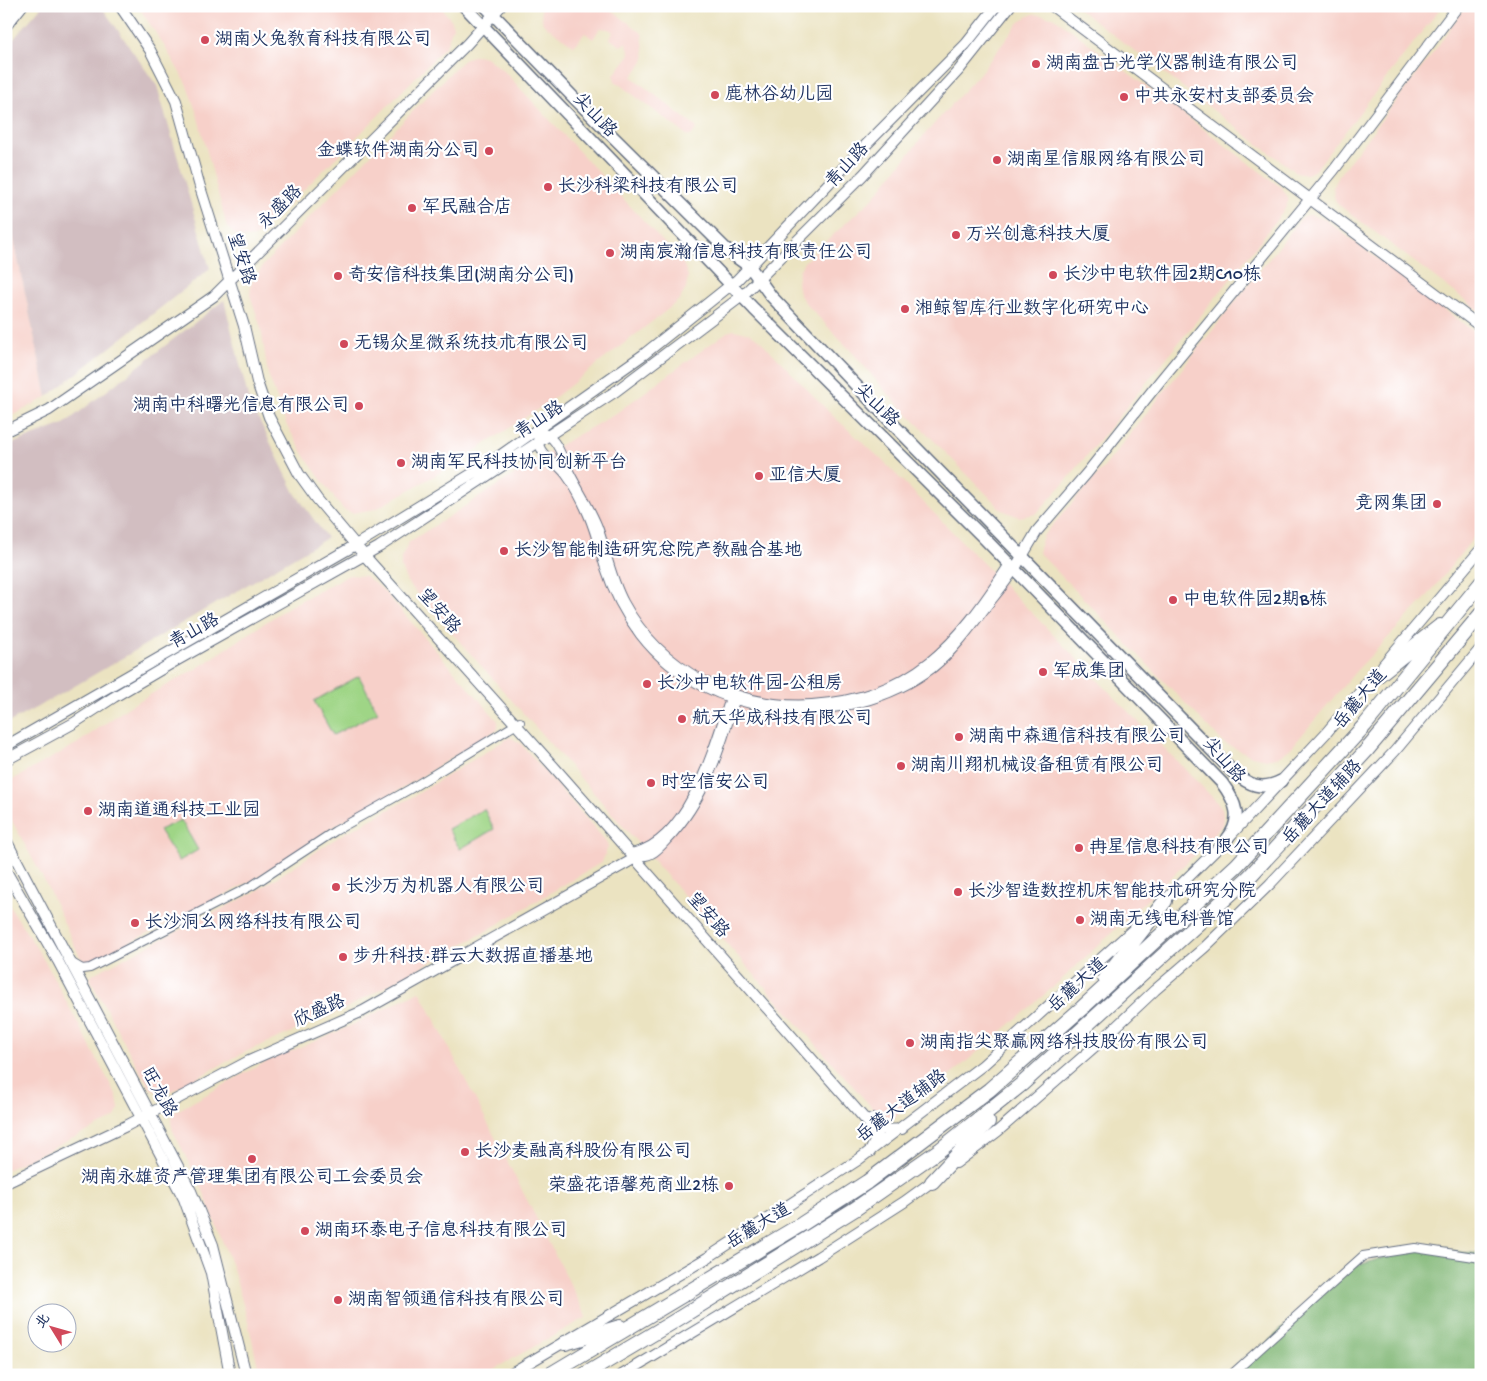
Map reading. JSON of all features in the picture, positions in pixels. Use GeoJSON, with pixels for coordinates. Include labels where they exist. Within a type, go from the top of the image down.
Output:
{"type":"FeatureCollection","features":[{"type":"Feature","properties":{"kind":"highway","name":"岳麓大道"},"geometry":{"type":"LineString","coordinates":[[549,1375],[867,1182],[989,1090],[1082,1008],[1237,865],[1359,732],[1481,583]]}},
{"type":"Feature","properties":{"kind":"highway"},"geometry":{"type":"LineString","coordinates":[[1367,684],[1460,610]]}},
{"type":"Feature","properties":{"kind":"highway","name":"岳麓大道"},"geometry":{"type":"LineString","coordinates":[[584,1375],[689,1313],[863,1204],[941,1149],[1022,1084],[1249,877],[1366,751],[1481,614]]}},
{"type":"Feature","properties":{"kind":"highway"},"geometry":{"type":"LineString","coordinates":[[1082,1008],[1165,901]]}},
{"type":"Feature","properties":{"kind":"highway"},"geometry":{"type":"LineString","coordinates":[[932,1182],[1022,1084]]}},
{"type":"Feature","properties":{"kind":"highway"},"geometry":{"type":"LineString","coordinates":[[565,1343],[640,1321]]}},
{"type":"Feature","properties":{"kind":"main road"},"geometry":{"type":"LineString","coordinates":[[6,10],[9,6]]}},
{"type":"Feature","properties":{"kind":"main road"},"geometry":{"type":"LineString","coordinates":[[6,26],[22,6]]}},
{"type":"Feature","properties":{"kind":"main road","name":"望安路"},"geometry":{"type":"LineString","coordinates":[[120,6],[150,50],[176,101],[231,277],[249,325],[262,381],[280,430],[302,472],[357,544],[519,724],[875,1131],[876,1140],[870,1152]]}},
{"type":"Feature","properties":{"kind":"main road","name":"望安路"},"geometry":{"type":"LineString","coordinates":[[126,6],[154,47],[180,100],[231,277]]}},
{"type":"Feature","properties":{"kind":"main road","name":"尖山路"},"geometry":{"type":"LineString","coordinates":[[464,6],[742,296],[1012,567],[1222,783],[1230,794],[1238,816],[1233,832],[1227,839]]}},
{"type":"Feature","properties":{"kind":"main road","name":"青山路"},"geometry":{"type":"LineString","coordinates":[[8,744],[357,544],[491,462],[643,355],[732,284],[750,267],[848,163],[966,44],[996,6]]}},
{"type":"Feature","properties":{"kind":"main road","name":"青山路"},"geometry":{"type":"LineString","coordinates":[[7,760],[74,723],[139,682],[366,554],[616,391],[761,280],[863,175],[959,70],[1010,6]]}},
{"type":"Feature","properties":{"kind":"main road"},"geometry":{"type":"LineString","coordinates":[[1052,6],[1481,322]]}},
{"type":"Feature","properties":{"kind":"main road"},"geometry":{"type":"LineString","coordinates":[[1059,6],[1481,327]]}},
{"type":"Feature","properties":{"kind":"main road"},"geometry":{"type":"LineString","coordinates":[[1310,196],[1452,6]]}},
{"type":"Feature","properties":{"kind":"main road"},"geometry":{"type":"LineString","coordinates":[[1012,567],[1037,531],[1088,473],[1310,196],[1458,6]]}},
{"type":"Feature","properties":{"kind":"main road","name":"永盛路"},"geometry":{"type":"LineString","coordinates":[[6,432],[21,426],[57,405],[184,318],[231,277],[482,25],[493,9]]}},
{"type":"Feature","properties":{"kind":"main road","name":"尖山路"},"geometry":{"type":"LineString","coordinates":[[493,9],[729,252],[750,267],[771,296],[1240,778],[1264,788],[1281,781]]}},
{"type":"Feature","properties":{"kind":"main road","name":"永盛路"},"geometry":{"type":"LineString","coordinates":[[6,427],[46,406],[181,315],[231,277]]}},
{"type":"Feature","properties":{"kind":"main road","name":"岳麓大道辅路"},"geometry":{"type":"LineString","coordinates":[[508,1375],[723,1248],[870,1152],[983,1066],[1165,901],[1227,839],[1327,732],[1436,605],[1481,549]]}},
{"type":"Feature","properties":{"kind":"main road","name":"岳麓大道辅路"},"geometry":{"type":"LineString","coordinates":[[622,1375],[818,1258],[932,1182],[1033,1102],[1219,934],[1270,884],[1395,751],[1481,648]]}},
{"type":"Feature","properties":{"kind":"main road","name":"旺龙路"},"geometry":{"type":"LineString","coordinates":[[6,840],[84,990],[184,1198],[203,1245],[217,1298],[230,1375]]}},
{"type":"Feature","properties":{"kind":"main road","name":"望安路"},"geometry":{"type":"LineString","coordinates":[[635,856],[874,1122],[884,1130],[902,1129]]}},
{"type":"Feature","properties":{"kind":"main road","name":"欣盛路"},"geometry":{"type":"LineString","coordinates":[[6,1183],[145,1114],[247,1057],[360,1007],[635,856]]}},
{"type":"Feature","properties":{"kind":"main road","name":"旺龙路"},"geometry":{"type":"LineString","coordinates":[[6,871],[191,1191],[207,1229],[223,1282],[246,1375]]}},
{"type":"Feature","properties":{"kind":"main road","name":"欣盛路"},"geometry":{"type":"LineString","coordinates":[[6,1179],[145,1114]]}},
{"type":"Feature","properties":{"kind":"street"},"geometry":{"type":"LineString","coordinates":[[733,697],[684,668],[655,645],[640,627],[616,586],[593,514],[549,434],[537,430],[536,442],[549,461],[565,474],[583,504],[594,530],[613,587],[640,635],[662,658],[680,672],[706,688],[733,697],[775,704],[807,705],[848,700],[886,689],[928,664],[947,648],[1012,567]]}},
{"type":"Feature","properties":{"kind":"street"},"geometry":{"type":"LineString","coordinates":[[635,856],[652,854],[674,833],[694,807],[706,784],[733,697]]}},
{"type":"Feature","properties":{"kind":"street"},"geometry":{"type":"LineString","coordinates":[[68,959],[82,969],[90,968],[254,885],[335,831],[519,724]]}},
{"type":"Feature","properties":{"kind":"street"},"geometry":{"type":"LineString","coordinates":[[84,990],[84,979],[91,971],[255,888],[337,833],[412,792],[519,724]]}},
{"type":"Feature","properties":{"kind":"street"},"geometry":{"type":"LineString","coordinates":[[1231,1375],[1363,1256],[1415,1248],[1481,1258]]}},
{"type":"Feature","properties":{"kind":"shaded area"},"geometry":{"type":"Polygon","coordinates":[[[42,6],[101,6],[157,86],[210,269],[47,397],[6,202],[6,48],[42,6]]]}},
{"type":"Feature","properties":{"kind":"shaded area"},"geometry":{"type":"Polygon","coordinates":[[[138,6],[440,6],[452,21],[453,27],[446,46],[375,119],[260,233],[255,237],[245,238],[235,235],[227,227],[197,114],[186,83],[138,6]]]}},
{"type":"Feature","properties":{"kind":"shaded area"},"geometry":{"type":"Polygon","coordinates":[[[540,6],[606,6],[642,33],[645,59],[632,77],[697,128],[691,136],[688,136],[615,81],[614,75],[630,54],[626,42],[621,46],[610,39],[613,32],[609,29],[600,28],[593,39],[585,33],[574,46],[543,24],[540,6]]]}},
{"type":"Feature","properties":{"kind":"shaded area"},"geometry":{"type":"Polygon","coordinates":[[[1075,6],[1442,6],[1315,170],[1306,175],[1294,171],[1075,6]]]}},
{"type":"Feature","properties":{"kind":"shaded area"},"geometry":{"type":"Polygon","coordinates":[[[1466,6],[1481,6],[1481,312],[1339,205],[1335,200],[1333,188],[1341,172],[1430,57],[1466,6]]]}},
{"type":"Feature","properties":{"kind":"shaded area"},"geometry":{"type":"Polygon","coordinates":[[[1033,14],[1053,17],[1063,24],[1282,188],[1289,199],[1285,209],[1233,276],[1067,480],[1036,514],[1019,517],[1002,510],[887,393],[853,353],[807,305],[799,294],[797,283],[799,271],[804,262],[873,198],[925,134],[980,73],[1021,20],[1033,14]]]}},
{"type":"Feature","properties":{"kind":"shaded area"},"geometry":{"type":"Polygon","coordinates":[[[477,55],[486,57],[505,72],[683,263],[688,276],[686,288],[680,299],[667,310],[549,402],[453,465],[376,509],[352,513],[344,510],[338,503],[308,461],[287,426],[268,374],[261,328],[250,295],[251,284],[264,264],[458,65],[466,58],[477,55]]]}},
{"type":"Feature","properties":{"kind":"shaded area"},"geometry":{"type":"Polygon","coordinates":[[[6,202],[47,397],[6,419],[6,202]]]}},
{"type":"Feature","properties":{"kind":"shaded area"},"geometry":{"type":"Polygon","coordinates":[[[1311,215],[1326,220],[1481,337],[1481,528],[1426,598],[1356,671],[1291,748],[1280,756],[1267,759],[1252,756],[1224,743],[1038,552],[1043,536],[1105,466],[1300,220],[1304,216],[1311,215]]]}},
{"type":"Feature","properties":{"kind":"shaded area"},"geometry":{"type":"Polygon","coordinates":[[[224,300],[248,397],[295,493],[327,538],[56,697],[6,724],[6,446],[64,424],[224,300]]]}},
{"type":"Feature","properties":{"kind":"shaded area"},"geometry":{"type":"Polygon","coordinates":[[[734,330],[751,334],[759,339],[832,415],[881,459],[1222,808],[1222,825],[1200,850],[1059,982],[960,1067],[892,1119],[886,1119],[874,1110],[407,582],[401,568],[401,558],[409,542],[567,441],[615,414],[727,332],[734,330]]]}},
{"type":"Feature","properties":{"kind":"shaded area"},"geometry":{"type":"Polygon","coordinates":[[[349,575],[365,576],[382,589],[498,721],[498,729],[408,785],[335,826],[252,881],[90,962],[84,962],[44,880],[6,810],[6,785],[78,743],[130,706],[199,667],[290,606],[349,575]]]}},
{"type":"Feature","properties":{"kind":"shaded area"},"geometry":{"type":"Polygon","coordinates":[[[510,737],[520,743],[605,840],[608,847],[602,862],[483,933],[343,1010],[243,1053],[174,1090],[161,1093],[152,1090],[140,1072],[90,979],[93,974],[257,891],[338,837],[414,796],[510,737]]]}},
{"type":"Feature","properties":{"kind":"shaded area"},"geometry":{"type":"Polygon","coordinates":[[[6,900],[47,965],[117,1097],[119,1109],[115,1117],[107,1122],[6,1170],[6,900]]]}},
{"type":"Feature","properties":{"kind":"shaded area"},"geometry":{"type":"Polygon","coordinates":[[[420,991],[587,1317],[483,1375],[260,1375],[233,1269],[202,1188],[173,1131],[171,1123],[173,1113],[267,1061],[342,1030],[420,991]]]}},
{"type":"Feature","properties":{"kind":"green space"},"geometry":{"type":"Polygon","coordinates":[[[359,676],[378,712],[333,735],[314,701],[359,676]]]}},
{"type":"Feature","properties":{"kind":"green space"},"geometry":{"type":"Polygon","coordinates":[[[484,809],[494,829],[460,849],[448,829],[484,809]]]}},
{"type":"Feature","properties":{"kind":"green space"},"geometry":{"type":"Polygon","coordinates":[[[181,820],[198,850],[179,861],[159,830],[181,820]]]}},
{"type":"Feature","properties":{"kind":"green space"},"geometry":{"type":"Polygon","coordinates":[[[1415,1248],[1481,1254],[1481,1375],[1231,1375],[1349,1268],[1415,1248]]]}},
{"type":"Feature","properties":{"kind":"place","name":"湖南火兔教育科技有限公司"},"geometry":{"type":"Point","coordinates":[205,40]}},
{"type":"Feature","properties":{"kind":"place","name":"湖南盘古光学仪器制造有限公司"},"geometry":{"type":"Point","coordinates":[1036,64]}},
{"type":"Feature","properties":{"kind":"place","name":"鹿林谷幼儿园"},"geometry":{"type":"Point","coordinates":[715,95]}},
{"type":"Feature","properties":{"kind":"place","name":"中共永安村支部委员会"},"geometry":{"type":"Point","coordinates":[1124,97]}},
{"type":"Feature","properties":{"kind":"place","name":"金蝶软件湖南分公司"},"geometry":{"type":"Point","coordinates":[489,151]}},
{"type":"Feature","properties":{"kind":"place","name":"湖南星信服网络有限公司"},"geometry":{"type":"Point","coordinates":[997,160]}},
{"type":"Feature","properties":{"kind":"place","name":"长沙科梁科技有限公司"},"geometry":{"type":"Point","coordinates":[548,187]}},
{"type":"Feature","properties":{"kind":"place","name":"军民融合店"},"geometry":{"type":"Point","coordinates":[412,208]}},
{"type":"Feature","properties":{"kind":"place","name":"万兴创意科技大厦"},"geometry":{"type":"Point","coordinates":[956,235]}},
{"type":"Feature","properties":{"kind":"place","name":"湖南宸瀚信息科技有限责任公司"},"geometry":{"type":"Point","coordinates":[610,253]}},
{"type":"Feature","properties":{"kind":"place","name":"长沙中电软件园2期C10栋"},"geometry":{"type":"Point","coordinates":[1053,275]}},
{"type":"Feature","properties":{"kind":"place","name":"奇安信科技集团(湖南分公司)"},"geometry":{"type":"Point","coordinates":[338,276]}},
{"type":"Feature","properties":{"kind":"place","name":"湘鲸智库行业数字化研究中心"},"geometry":{"type":"Point","coordinates":[905,309]}},
{"type":"Feature","properties":{"kind":"place","name":"无锡众星微系统技术有限公司"},"geometry":{"type":"Point","coordinates":[344,344]}},
{"type":"Feature","properties":{"kind":"place","name":"湖南中科曙光信息有限公司"},"geometry":{"type":"Point","coordinates":[359,406]}},
{"type":"Feature","properties":{"kind":"place","name":"湖南军民科技协同创新平台"},"geometry":{"type":"Point","coordinates":[401,463]}},
{"type":"Feature","properties":{"kind":"place","name":"亚信大厦"},"geometry":{"type":"Point","coordinates":[759,476]}},
{"type":"Feature","properties":{"kind":"place","name":"竞网集团"},"geometry":{"type":"Point","coordinates":[1437,504]}},
{"type":"Feature","properties":{"kind":"place","name":"长沙智能制造研究总院产教融合基地"},"geometry":{"type":"Point","coordinates":[504,551]}},
{"type":"Feature","properties":{"kind":"place","name":"中电软件园2期B栋"},"geometry":{"type":"Point","coordinates":[1173,600]}},
{"type":"Feature","properties":{"kind":"place","name":"军成集团"},"geometry":{"type":"Point","coordinates":[1043,672]}},
{"type":"Feature","properties":{"kind":"place","name":"长沙中电软件园-公租房"},"geometry":{"type":"Point","coordinates":[647,684]}},
{"type":"Feature","properties":{"kind":"place","name":"航天华成科技有限公司"},"geometry":{"type":"Point","coordinates":[682,719]}},
{"type":"Feature","properties":{"kind":"place","name":"湖南中森通信科技有限公司"},"geometry":{"type":"Point","coordinates":[959,737]}},
{"type":"Feature","properties":{"kind":"place","name":"湖南川翔机械设备租赁有限公司"},"geometry":{"type":"Point","coordinates":[901,766]}},
{"type":"Feature","properties":{"kind":"place","name":"时空信安公司"},"geometry":{"type":"Point","coordinates":[651,783]}},
{"type":"Feature","properties":{"kind":"place","name":"湖南道通科技工业园"},"geometry":{"type":"Point","coordinates":[88,811]}},
{"type":"Feature","properties":{"kind":"place","name":"冉星信息科技有限公司"},"geometry":{"type":"Point","coordinates":[1079,848]}},
{"type":"Feature","properties":{"kind":"place","name":"长沙万为机器人有限公司"},"geometry":{"type":"Point","coordinates":[336,887]}},
{"type":"Feature","properties":{"kind":"place","name":"长沙智造数控机床智能技术研究分院"},"geometry":{"type":"Point","coordinates":[958,892]}},
{"type":"Feature","properties":{"kind":"place","name":"湖南无线电科普馆"},"geometry":{"type":"Point","coordinates":[1080,920]}},
{"type":"Feature","properties":{"kind":"place","name":"长沙洞幺网络科技有限公司"},"geometry":{"type":"Point","coordinates":[135,923]}},
{"type":"Feature","properties":{"kind":"place","name":"步升科技·群云大数据直播基地"},"geometry":{"type":"Point","coordinates":[343,957]}},
{"type":"Feature","properties":{"kind":"place","name":"湖南指尖聚赢网络科技股份有限公司"},"geometry":{"type":"Point","coordinates":[910,1043]}},
{"type":"Feature","properties":{"kind":"place","name":"长沙麦融高科股份有限公司"},"geometry":{"type":"Point","coordinates":[465,1152]}},
{"type":"Feature","properties":{"kind":"place","name":"湖南永雄资产管理集团有限公司工会委员会"},"geometry":{"type":"Point","coordinates":[252,1159]}},
{"type":"Feature","properties":{"kind":"place","name":"荣盛花语馨苑商业2栋"},"geometry":{"type":"Point","coordinates":[729,1186]}},
{"type":"Feature","properties":{"kind":"place","name":"湖南环泰电子信息科技有限公司"},"geometry":{"type":"Point","coordinates":[305,1231]}},
{"type":"Feature","properties":{"kind":"place","name":"湖南智领通信科技有限公司"},"geometry":{"type":"Point","coordinates":[338,1300]}}]}
